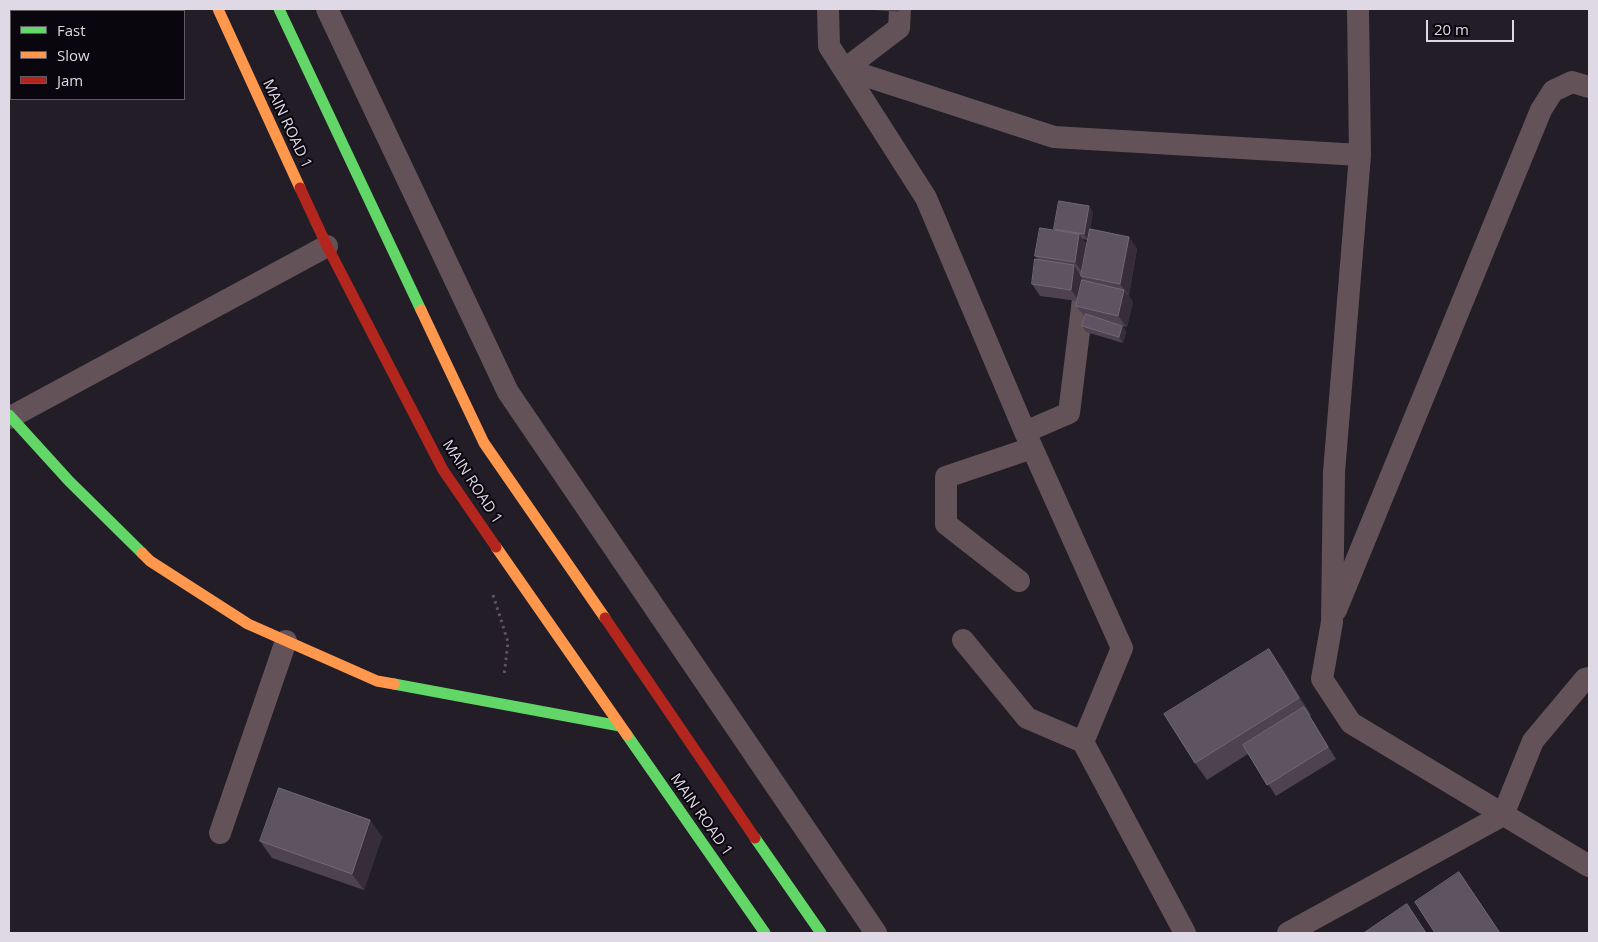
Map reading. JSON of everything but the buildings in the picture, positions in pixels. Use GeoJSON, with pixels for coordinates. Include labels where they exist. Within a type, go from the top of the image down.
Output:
{"type":"FeatureCollection","features":[{"type":"Feature","properties":{"kind":"main road","name":"MAIN ROAD 1"},"geometry":{"type":"LineString","coordinates":[[218,9],[327,246],[443,470],[765,933]]}},
{"type":"Feature","properties":{"kind":"main road","name":"MAIN ROAD 1"},"geometry":{"type":"LineString","coordinates":[[279,9],[484,442],[821,933]]}},
{"type":"Feature","properties":{"kind":"main road"},"geometry":{"type":"LineString","coordinates":[[9,417],[150,561],[248,624],[377,681],[620,726]]}},
{"type":"Feature","properties":{"kind":"street"},"geometry":{"type":"LineString","coordinates":[[326,9],[508,392],[876,933]]}},
{"type":"Feature","properties":{"kind":"street"},"geometry":{"type":"LineString","coordinates":[[828,9],[829,46],[926,198],[1028,440],[1122,648],[1083,742]]}},
{"type":"Feature","properties":{"kind":"street"},"geometry":{"type":"LineString","coordinates":[[845,69],[899,28],[900,9]]}},
{"type":"Feature","properties":{"kind":"street"},"geometry":{"type":"LineString","coordinates":[[1358,9],[1360,155],[1334,472],[1332,622],[1322,679],[1351,723],[1589,866]]}},
{"type":"Feature","properties":{"kind":"street"},"geometry":{"type":"LineString","coordinates":[[845,69],[1054,137],[1360,155]]}},
{"type":"Feature","properties":{"kind":"street"},"geometry":{"type":"LineString","coordinates":[[1332,622],[1542,110],[1553,92],[1572,82],[1589,87]]}},
{"type":"Feature","properties":{"kind":"street"},"geometry":{"type":"LineString","coordinates":[[9,417],[327,246]]}},
{"type":"Feature","properties":{"kind":"street"},"geometry":{"type":"LineString","coordinates":[[1019,581],[946,524],[946,477],[1028,440],[1069,413],[1088,258]]}},
{"type":"Feature","properties":{"kind":"street"},"geometry":{"type":"LineString","coordinates":[[220,833],[286,640]]}},
{"type":"Feature","properties":{"kind":"street"},"geometry":{"type":"LineString","coordinates":[[963,640],[1027,718],[1083,742],[1185,933]]}},
{"type":"Feature","properties":{"kind":"street"},"geometry":{"type":"LineString","coordinates":[[1288,933],[1502,815],[1533,741],[1585,679],[1589,678]]}},
{"type":"Feature","properties":{"kind":"traffic: fast"},"geometry":{"type":"LineString","coordinates":[[279,9],[421,310]]}},
{"type":"Feature","properties":{"kind":"traffic: fast"},"geometry":{"type":"LineString","coordinates":[[9,415],[69,481],[142,553]]}},
{"type":"Feature","properties":{"kind":"traffic: fast"},"geometry":{"type":"LineString","coordinates":[[394,684],[620,726]]}},
{"type":"Feature","properties":{"kind":"traffic: fast"},"geometry":{"type":"LineString","coordinates":[[627,735],[765,933]]}},
{"type":"Feature","properties":{"kind":"traffic: fast"},"geometry":{"type":"LineString","coordinates":[[755,838],[821,933]]}},
{"type":"Feature","properties":{"kind":"traffic: slow"},"geometry":{"type":"LineString","coordinates":[[218,9],[300,188]]}},
{"type":"Feature","properties":{"kind":"traffic: slow"},"geometry":{"type":"LineString","coordinates":[[421,310],[484,443],[605,618]]}},
{"type":"Feature","properties":{"kind":"traffic: slow"},"geometry":{"type":"LineString","coordinates":[[496,547],[627,735]]}},
{"type":"Feature","properties":{"kind":"traffic: slow"},"geometry":{"type":"LineString","coordinates":[[142,553],[150,561],[248,624],[377,681],[394,684]]}},
{"type":"Feature","properties":{"kind":"traffic: jam"},"geometry":{"type":"LineString","coordinates":[[300,188],[327,246],[443,470],[496,547]]}},
{"type":"Feature","properties":{"kind":"traffic: jam"},"geometry":{"type":"LineString","coordinates":[[605,618],[755,838]]}}]}
